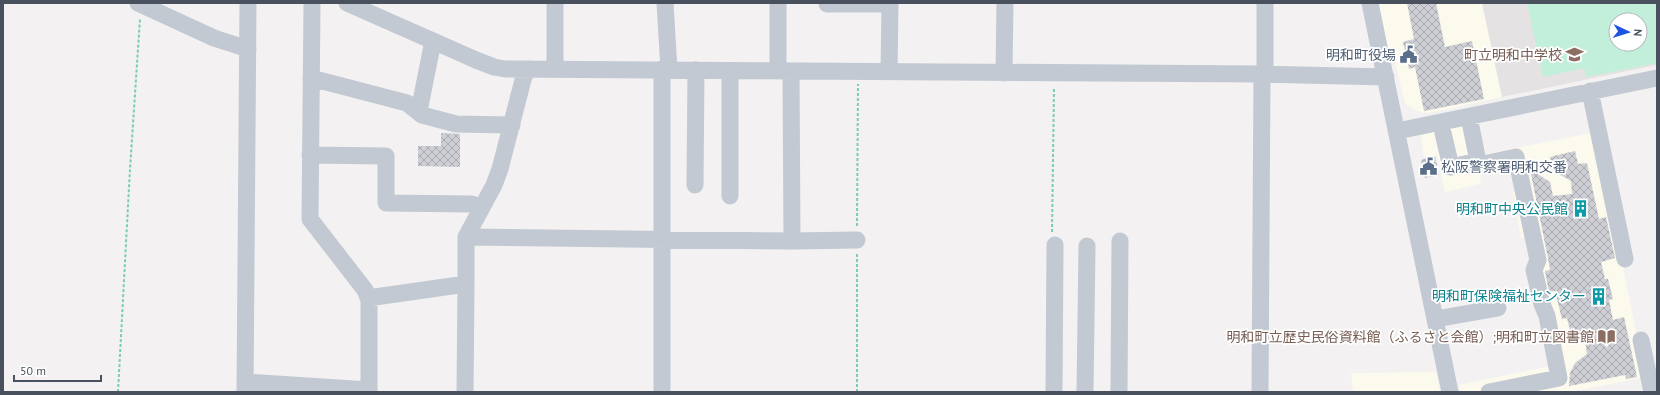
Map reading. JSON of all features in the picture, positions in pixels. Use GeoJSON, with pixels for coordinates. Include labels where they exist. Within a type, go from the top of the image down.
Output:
{"type":"FeatureCollection","features":[{"type":"Feature","properties":{"kind":"street"},"geometry":{"type":"LineString","coordinates":[[248,3],[245,387],[369,391],[369,300],[365,290],[310,219],[312,3]]}},
{"type":"Feature","properties":{"kind":"street"},"geometry":{"type":"LineString","coordinates":[[347,3],[494,67],[505,69],[1263,74],[1386,77]]}},
{"type":"Feature","properties":{"kind":"street"},"geometry":{"type":"LineString","coordinates":[[554,69],[555,3]]}},
{"type":"Feature","properties":{"kind":"street"},"geometry":{"type":"LineString","coordinates":[[662,392],[661,239],[666,69],[666,3]]}},
{"type":"Feature","properties":{"kind":"street"},"geometry":{"type":"LineString","coordinates":[[778,3],[785,71],[792,241]]}},
{"type":"Feature","properties":{"kind":"street"},"geometry":{"type":"LineString","coordinates":[[827,4],[890,3],[889,72]]}},
{"type":"Feature","properties":{"kind":"street"},"geometry":{"type":"LineString","coordinates":[[1004,73],[1005,3]]}},
{"type":"Feature","properties":{"kind":"street"},"geometry":{"type":"LineString","coordinates":[[1260,392],[1265,3]]}},
{"type":"Feature","properties":{"kind":"street"},"geometry":{"type":"LineString","coordinates":[[1370,3],[1450,392]]}},
{"type":"Feature","properties":{"kind":"street"},"geometry":{"type":"LineString","coordinates":[[139,4],[214,38],[248,49]]}},
{"type":"Feature","properties":{"kind":"street"},"geometry":{"type":"LineString","coordinates":[[419,111],[433,41]]}},
{"type":"Feature","properties":{"kind":"street"},"geometry":{"type":"LineString","coordinates":[[465,392],[466,237],[500,169],[524,76],[529,69]]}},
{"type":"Feature","properties":{"kind":"street"},"geometry":{"type":"LineString","coordinates":[[695,185],[696,70]]}},
{"type":"Feature","properties":{"kind":"street"},"geometry":{"type":"LineString","coordinates":[[730,71],[730,196]]}},
{"type":"Feature","properties":{"kind":"street"},"geometry":{"type":"LineString","coordinates":[[311,78],[406,103],[419,111],[422,115],[456,124],[512,125]]}},
{"type":"Feature","properties":{"kind":"street"},"geometry":{"type":"LineString","coordinates":[[1397,131],[1657,78]]}},
{"type":"Feature","properties":{"kind":"street"},"geometry":{"type":"LineString","coordinates":[[1590,91],[1625,259]]}},
{"type":"Feature","properties":{"kind":"street"},"geometry":{"type":"LineString","coordinates":[[1469,117],[1478,161]]}},
{"type":"Feature","properties":{"kind":"street"},"geometry":{"type":"LineString","coordinates":[[1443,133],[1450,167],[1478,161],[1484,164],[1516,157],[1538,260],[1534,270],[1542,304],[1547,316],[1559,378],[1489,392]]}},
{"type":"Feature","properties":{"kind":"street"},"geometry":{"type":"LineString","coordinates":[[310,155],[386,156],[386,203],[471,204],[482,207]]}},
{"type":"Feature","properties":{"kind":"street"},"geometry":{"type":"LineString","coordinates":[[466,237],[792,241],[857,240]]}},
{"type":"Feature","properties":{"kind":"street"},"geometry":{"type":"LineString","coordinates":[[1119,392],[1120,241]]}},
{"type":"Feature","properties":{"kind":"street"},"geometry":{"type":"LineString","coordinates":[[1054,392],[1055,245]]}},
{"type":"Feature","properties":{"kind":"street"},"geometry":{"type":"LineString","coordinates":[[1085,392],[1087,246]]}},
{"type":"Feature","properties":{"kind":"street"},"geometry":{"type":"LineString","coordinates":[[368,298],[466,284]]}},
{"type":"Feature","properties":{"kind":"street"},"geometry":{"type":"LineString","coordinates":[[1436,319],[1498,308]]}},
{"type":"Feature","properties":{"kind":"street"},"geometry":{"type":"LineString","coordinates":[[1641,340],[1652,392]]}},
{"type":"Feature","properties":{"kind":"path"},"geometry":{"type":"LineString","coordinates":[[118,392],[139,4]]}},
{"type":"Feature","properties":{"kind":"path"},"geometry":{"type":"LineString","coordinates":[[1054,73],[1052,239],[1055,245]]}},
{"type":"Feature","properties":{"kind":"shaded area"},"geometry":{"type":"Polygon","coordinates":[[[1377,3],[1482,3],[1502,97],[1429,113],[1413,109],[1405,103],[1394,57],[1387,57],[1377,3]]]}},
{"type":"Feature","properties":{"kind":"shaded area","name":"町立明和中学校"},"geometry":{"type":"Polygon","coordinates":[[[1482,3],[1657,3],[1657,65],[1502,97],[1482,3]]]}},
{"type":"Feature","properties":{"kind":"shaded area"},"geometry":{"type":"Polygon","coordinates":[[[1478,121],[1486,154],[1596,132],[1645,377],[1569,392],[1460,392],[1459,385],[1550,366],[1528,236],[1521,238],[1513,192],[1519,190],[1513,164],[1479,171],[1481,184],[1445,192],[1437,155],[1424,157],[1420,133],[1478,121]]]}},
{"type":"Feature","properties":{"kind":"shaded area"},"geometry":{"type":"Polygon","coordinates":[[[1436,372],[1440,392],[1353,392],[1351,373],[1436,372]]]}},
{"type":"Feature","properties":{"kind":"green space"},"geometry":{"type":"Polygon","coordinates":[[[1527,3],[1657,3],[1657,63],[1586,77],[1584,68],[1543,77],[1527,3]]]}},
{"type":"Feature","properties":{"kind":"building"},"geometry":{"type":"Polygon","coordinates":[[[1407,3],[1436,3],[1445,47],[1472,41],[1484,99],[1424,111],[1415,67],[1409,69],[1403,42],[1414,39],[1407,3]]]}},
{"type":"Feature","properties":{"kind":"building"},"geometry":{"type":"Polygon","coordinates":[[[441,133],[460,134],[460,167],[418,166],[418,146],[441,146],[441,133]]]}},
{"type":"Feature","properties":{"kind":"building"},"geometry":{"type":"Polygon","coordinates":[[[1575,151],[1578,164],[1587,163],[1599,219],[1606,217],[1615,258],[1601,262],[1605,279],[1608,279],[1613,299],[1609,300],[1613,320],[1624,317],[1637,377],[1626,379],[1625,375],[1569,386],[1570,373],[1575,363],[1587,354],[1584,333],[1571,335],[1567,318],[1562,319],[1555,291],[1549,292],[1545,271],[1550,270],[1530,169],[1550,182],[1553,196],[1572,194],[1571,181],[1553,171],[1550,157],[1575,151]]]}},
{"type":"Feature","properties":{"kind":"building"},"geometry":{"type":"Polygon","coordinates":[[[1435,156],[1439,175],[1425,178],[1421,160],[1435,156]]]}},
{"type":"Feature","properties":{"kind":"place","name":"明和町役場"},"geometry":{"type":"Point","coordinates":[1409,55]}},
{"type":"Feature","properties":{"kind":"place","name":"町立明和中学校"},"geometry":{"type":"Point","coordinates":[1575,55]}},
{"type":"Feature","properties":{"kind":"place","name":"松阪警察署明和交番"},"geometry":{"type":"Point","coordinates":[1428,167]}},
{"type":"Feature","properties":{"kind":"place","name":"明和町中央公民館"},"geometry":{"type":"Point","coordinates":[1581,209]}},
{"type":"Feature","properties":{"kind":"place","name":"明和町保険福祉センター"},"geometry":{"type":"Point","coordinates":[1599,296]}},
{"type":"Feature","properties":{"kind":"place","name":"明和町立歴史民俗資料館（ふるさと会館）;明和町立図書館"},"geometry":{"type":"Point","coordinates":[1607,337]}}]}
